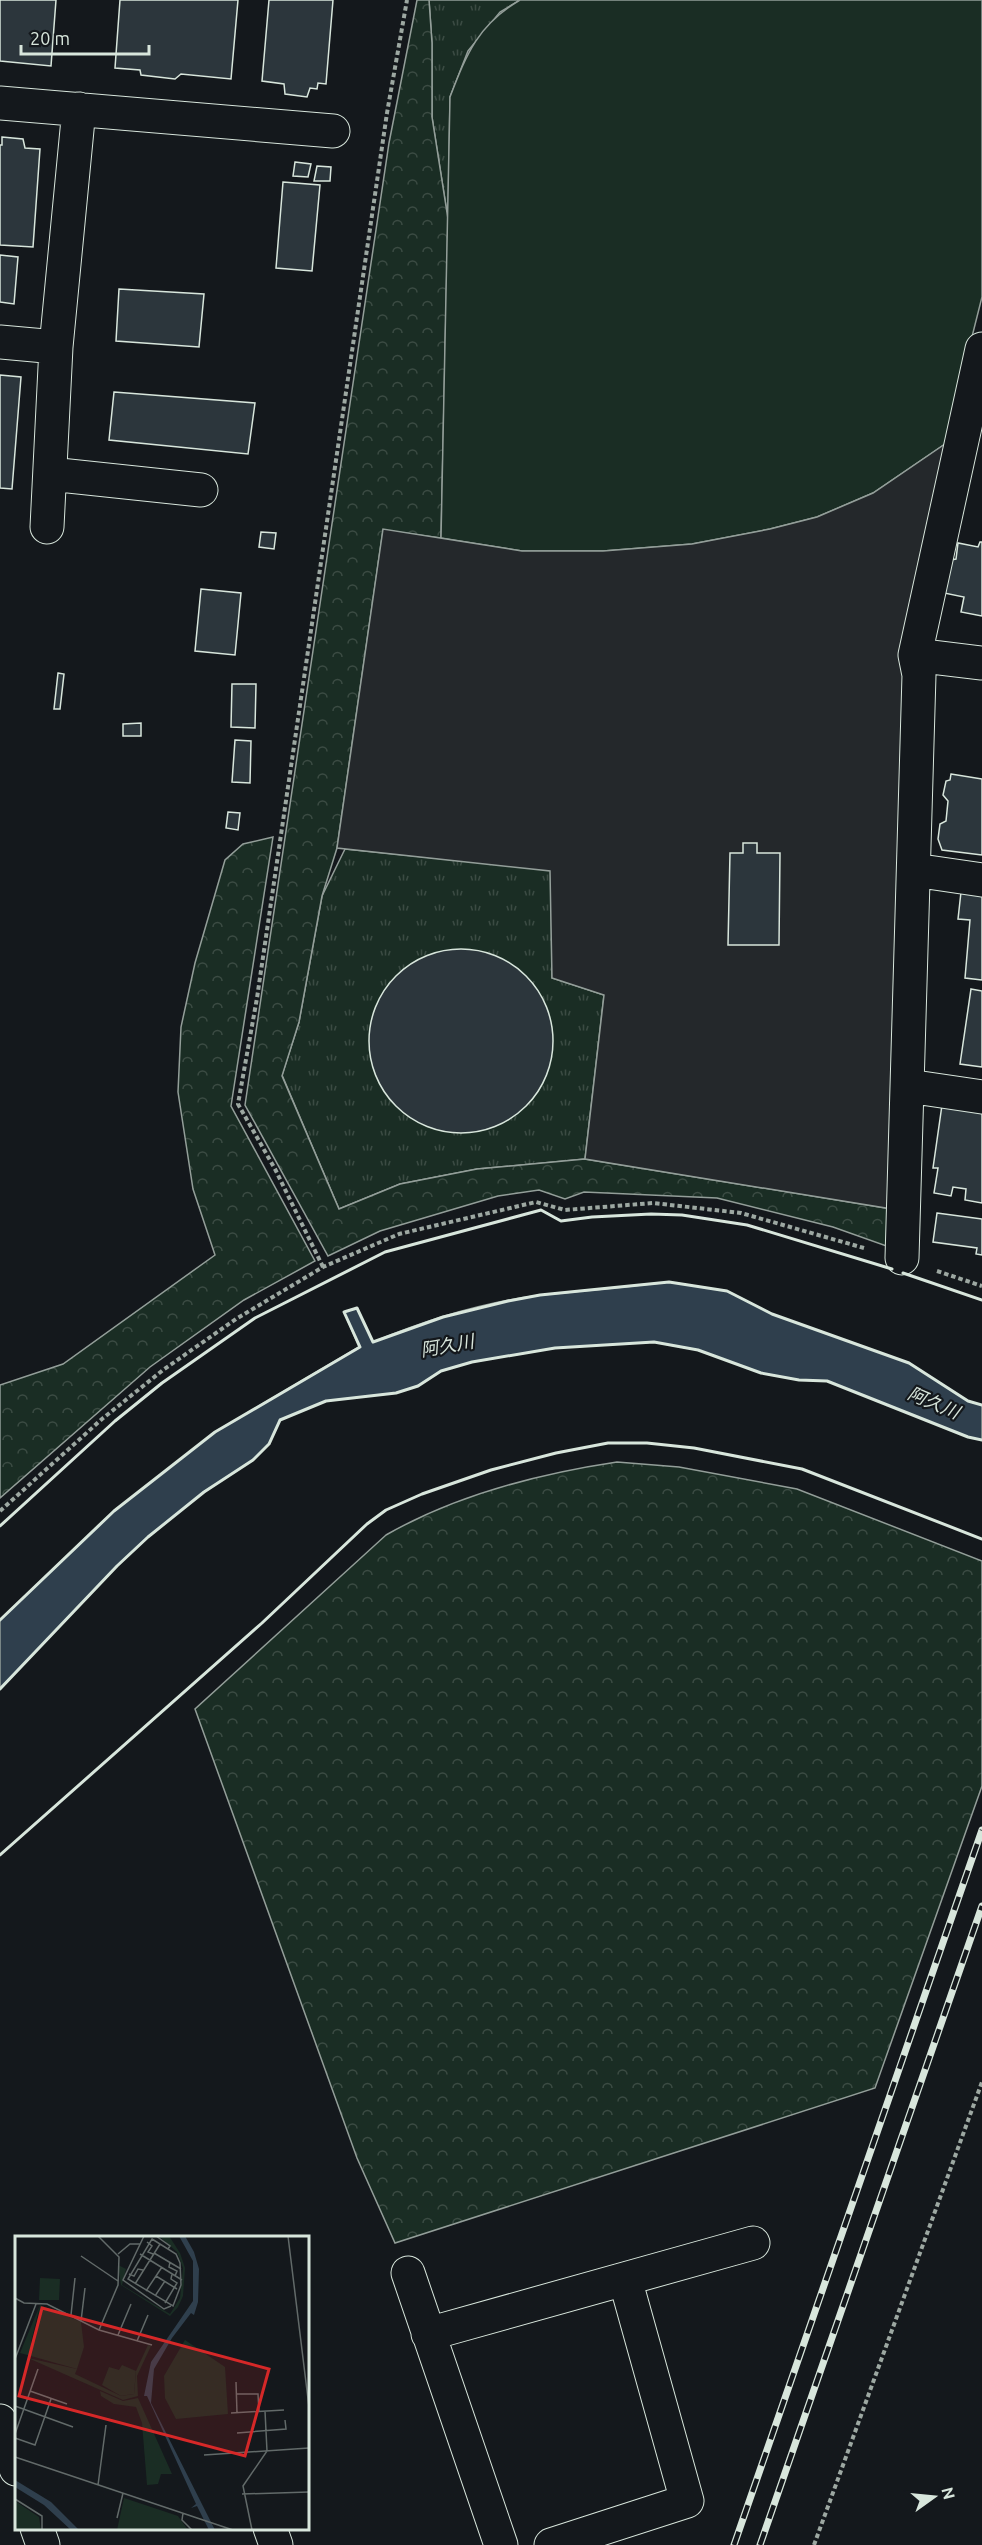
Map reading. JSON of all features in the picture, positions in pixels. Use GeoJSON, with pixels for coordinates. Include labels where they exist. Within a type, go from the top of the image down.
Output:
{"type":"FeatureCollection","features":[{"type":"Feature","properties":{"kind":"street"},"geometry":{"type":"LineString","coordinates":[[0,103],[333,131]]}},
{"type":"Feature","properties":{"kind":"street"},"geometry":{"type":"LineString","coordinates":[[47,527],[56,347],[79,109]]}},
{"type":"Feature","properties":{"kind":"street"},"geometry":{"type":"LineString","coordinates":[[0,342],[56,347]]}},
{"type":"Feature","properties":{"kind":"street"},"geometry":{"type":"LineString","coordinates":[[902,1258],[919,675],[915,655],[971,442],[982,349]]}},
{"type":"Feature","properties":{"kind":"street"},"geometry":{"type":"LineString","coordinates":[[50,474],[201,490]]}},
{"type":"Feature","properties":{"kind":"street"},"geometry":{"type":"LineString","coordinates":[[915,655],[982,663]]}},
{"type":"Feature","properties":{"kind":"street"},"geometry":{"type":"LineString","coordinates":[[914,870],[982,880]]}},
{"type":"Feature","properties":{"kind":"street"},"geometry":{"type":"LineString","coordinates":[[908,1086],[982,1097]]}},
{"type":"Feature","properties":{"kind":"street"},"geometry":{"type":"LineString","coordinates":[[428,2334],[753,2243]]}},
{"type":"Feature","properties":{"kind":"street"},"geometry":{"type":"LineString","coordinates":[[408,2273],[501,2545]]}},
{"type":"Feature","properties":{"kind":"street"},"geometry":{"type":"LineString","coordinates":[[551,2545],[687,2501],[625,2279]]}},
{"type":"Feature","properties":{"kind":"street"},"geometry":{"type":"LineString","coordinates":[[0,2421],[15,2466]]}},
{"type":"Feature","properties":{"kind":"street"},"geometry":{"type":"LineString","coordinates":[[37,2530],[43,2545]]}},
{"type":"Feature","properties":{"kind":"street"},"geometry":{"type":"LineString","coordinates":[[270,2530],[276,2545]]}},
{"type":"Feature","properties":{"kind":"path"},"geometry":{"type":"LineString","coordinates":[[323,1266],[275,1169],[238,1104],[257,998],[384,135],[407,0]]}},
{"type":"Feature","properties":{"kind":"path"},"geometry":{"type":"LineString","coordinates":[[0,1511],[102,1419],[164,1370],[236,1319],[323,1266],[399,1234],[536,1202],[565,1209],[653,1203],[741,1214],[902,1258],[982,1286]]}},
{"type":"Feature","properties":{"kind":"path"},"geometry":{"type":"LineString","coordinates":[[814,2545],[982,2082]]}},
{"type":"Feature","properties":{"kind":"green space"},"geometry":{"type":"Polygon","coordinates":[[[417,0],[429,0],[432,43],[432,117],[448,219],[441,538],[383,530],[337,848],[322,896],[299,1022],[282,1076],[339,1209],[400,1184],[477,1169],[585,1159],[892,1209],[892,1248],[833,1227],[717,1198],[584,1192],[565,1199],[539,1190],[498,1196],[380,1231],[328,1256],[245,1105],[389,143],[417,0]]]}},
{"type":"Feature","properties":{"kind":"green space"},"geometry":{"type":"Polygon","coordinates":[[[429,0],[520,0],[500,12],[468,51],[450,97],[448,219],[432,117],[432,43],[429,0]]]}},
{"type":"Feature","properties":{"kind":"green space"},"geometry":{"type":"Polygon","coordinates":[[[520,0],[982,0],[982,297],[945,444],[873,493],[817,517],[770,529],[692,544],[603,551],[522,551],[441,538],[450,97],[476,41],[494,20],[520,0]]]}},
{"type":"Feature","properties":{"kind":"green space"},"geometry":{"type":"Polygon","coordinates":[[[273,837],[231,1106],[315,1261],[244,1300],[150,1367],[0,1498],[0,1385],[63,1364],[215,1255],[193,1189],[178,1092],[181,1027],[195,963],[225,860],[243,844],[273,837]]]}},
{"type":"Feature","properties":{"kind":"green space"},"geometry":{"type":"Polygon","coordinates":[[[345,849],[551,870],[552,978],[604,995],[585,1159],[477,1169],[400,1184],[339,1209],[282,1075],[299,1022],[322,896],[345,849]]]}},
{"type":"Feature","properties":{"kind":"green space"},"geometry":{"type":"Polygon","coordinates":[[[617,1462],[679,1467],[797,1489],[982,1561],[982,1786],[875,2088],[395,2243],[357,2158],[195,1709],[386,1535],[440,1508],[469,1497],[527,1480],[617,1462]]]}},
{"type":"Feature","properties":{"kind":"shaded area"},"geometry":{"type":"Polygon","coordinates":[[[945,444],[909,702],[892,1209],[585,1159],[604,995],[552,978],[550,871],[337,848],[383,529],[522,551],[603,551],[692,544],[770,529],[817,517],[873,493],[945,444]]]}},
{"type":"Feature","properties":{"kind":"water","name":"阿久川"},"geometry":{"type":"Polygon","coordinates":[[[669,1282],[727,1291],[772,1314],[909,1363],[968,1401],[982,1405],[982,1440],[968,1437],[827,1381],[799,1380],[761,1373],[698,1350],[653,1342],[555,1348],[472,1362],[441,1371],[418,1386],[396,1393],[326,1401],[280,1420],[269,1444],[253,1460],[204,1492],[148,1537],[117,1566],[0,1689],[0,1620],[114,1511],[215,1432],[359,1347],[344,1312],[357,1308],[373,1342],[434,1319],[498,1302],[541,1295],[669,1282]]]}},
{"type":"Feature","properties":{"kind":"building"},"geometry":{"type":"Polygon","coordinates":[[[0,0],[56,0],[51,66],[0,61],[0,0]]]}},
{"type":"Feature","properties":{"kind":"building"},"geometry":{"type":"Polygon","coordinates":[[[120,0],[238,0],[231,79],[181,74],[175,79],[141,75],[140,70],[115,68],[120,0]]]}},
{"type":"Feature","properties":{"kind":"building"},"geometry":{"type":"Polygon","coordinates":[[[269,0],[333,0],[326,84],[318,83],[317,89],[310,88],[307,97],[285,94],[284,84],[262,81],[269,0]]]}},
{"type":"Feature","properties":{"kind":"building"},"geometry":{"type":"Polygon","coordinates":[[[2,137],[23,139],[25,148],[40,149],[33,247],[0,245],[0,145],[2,145],[2,137]]]}},
{"type":"Feature","properties":{"kind":"building"},"geometry":{"type":"Polygon","coordinates":[[[295,162],[311,164],[308,177],[293,176],[295,162]]]}},
{"type":"Feature","properties":{"kind":"building"},"geometry":{"type":"Polygon","coordinates":[[[317,166],[331,167],[330,181],[314,181],[317,166]]]}},
{"type":"Feature","properties":{"kind":"building"},"geometry":{"type":"Polygon","coordinates":[[[283,182],[320,185],[312,271],[276,268],[283,182]]]}},
{"type":"Feature","properties":{"kind":"building"},"geometry":{"type":"Polygon","coordinates":[[[0,255],[18,257],[14,304],[0,302],[0,255]]]}},
{"type":"Feature","properties":{"kind":"building"},"geometry":{"type":"Polygon","coordinates":[[[119,289],[204,294],[199,347],[116,341],[119,289]]]}},
{"type":"Feature","properties":{"kind":"building"},"geometry":{"type":"Polygon","coordinates":[[[0,375],[21,377],[12,489],[0,488],[0,375]]]}},
{"type":"Feature","properties":{"kind":"building"},"geometry":{"type":"Polygon","coordinates":[[[114,392],[255,403],[248,454],[109,440],[114,392]]]}},
{"type":"Feature","properties":{"kind":"building"},"geometry":{"type":"Polygon","coordinates":[[[261,532],[276,533],[274,549],[259,547],[261,532]]]}},
{"type":"Feature","properties":{"kind":"building"},"geometry":{"type":"Polygon","coordinates":[[[982,542],[982,616],[961,612],[964,597],[944,593],[950,560],[956,559],[958,543],[978,547],[982,542]]]}},
{"type":"Feature","properties":{"kind":"building"},"geometry":{"type":"Polygon","coordinates":[[[201,589],[241,593],[235,655],[195,651],[201,589]]]}},
{"type":"Feature","properties":{"kind":"building"},"geometry":{"type":"Polygon","coordinates":[[[58,673],[64,674],[60,709],[54,709],[58,673]]]}},
{"type":"Feature","properties":{"kind":"building"},"geometry":{"type":"Polygon","coordinates":[[[232,684],[256,684],[255,728],[231,727],[232,684]]]}},
{"type":"Feature","properties":{"kind":"building"},"geometry":{"type":"Polygon","coordinates":[[[141,723],[141,736],[123,736],[123,724],[141,723]]]}},
{"type":"Feature","properties":{"kind":"building"},"geometry":{"type":"Polygon","coordinates":[[[235,740],[251,741],[250,783],[232,782],[235,740]]]}},
{"type":"Feature","properties":{"kind":"building"},"geometry":{"type":"Polygon","coordinates":[[[951,774],[982,779],[982,855],[942,850],[938,839],[940,824],[946,821],[948,801],[943,795],[946,781],[950,780],[951,774]]]}},
{"type":"Feature","properties":{"kind":"building"},"geometry":{"type":"Polygon","coordinates":[[[228,812],[240,813],[238,830],[226,828],[228,812]]]}},
{"type":"Feature","properties":{"kind":"building"},"geometry":{"type":"Polygon","coordinates":[[[743,843],[757,843],[757,853],[780,853],[779,945],[728,945],[730,853],[743,853],[743,843]]]}},
{"type":"Feature","properties":{"kind":"building"},"geometry":{"type":"Polygon","coordinates":[[[961,892],[982,894],[982,980],[965,978],[970,920],[958,919],[961,892]]]}},
{"type":"Feature","properties":{"kind":"building"},"geometry":{"type":"Polygon","coordinates":[[[461,949],[496,956],[526,976],[546,1006],[553,1041],[546,1076],[526,1106],[496,1126],[461,1133],[426,1126],[396,1106],[376,1076],[369,1041],[376,1006],[396,976],[426,956],[461,949]]]}},
{"type":"Feature","properties":{"kind":"building"},"geometry":{"type":"Polygon","coordinates":[[[971,989],[982,991],[982,1067],[960,1064],[971,989]]]}},
{"type":"Feature","properties":{"kind":"building"},"geometry":{"type":"Polygon","coordinates":[[[942,1105],[982,1111],[982,1203],[965,1200],[966,1189],[953,1187],[951,1196],[934,1193],[938,1168],[933,1168],[942,1105]]]}},
{"type":"Feature","properties":{"kind":"building"},"geometry":{"type":"Polygon","coordinates":[[[937,1213],[982,1219],[982,1255],[976,1254],[977,1248],[933,1242],[937,1213]]]}},
{"type":"Feature","properties":{"kind":"railway"},"geometry":{"type":"LineString","coordinates":[[734,2545],[982,1830]]}},
{"type":"Feature","properties":{"kind":"railway"},"geometry":{"type":"LineString","coordinates":[[760,2545],[982,1906]]}},
{"type":"Feature","properties":{"kind":"wall"},"geometry":{"type":"LineString","coordinates":[[0,1526],[115,1421],[162,1383],[255,1318],[385,1252],[541,1210],[561,1221],[651,1214],[682,1215],[747,1225],[892,1269]]}},
{"type":"Feature","properties":{"kind":"wall"},"geometry":{"type":"LineString","coordinates":[[903,1273],[982,1300]]}},
{"type":"Feature","properties":{"kind":"wall"},"geometry":{"type":"LineString","coordinates":[[0,1620],[114,1511],[215,1432],[360,1347],[344,1312],[357,1308],[373,1342],[443,1317],[540,1295],[669,1282],[727,1291],[772,1314],[909,1363],[968,1401],[982,1405]]}},
{"type":"Feature","properties":{"kind":"wall"},"geometry":{"type":"LineString","coordinates":[[0,1689],[117,1566],[148,1537],[204,1492],[253,1460],[269,1444],[280,1420],[326,1401],[396,1393],[418,1386],[441,1371],[472,1362],[555,1348],[654,1342],[698,1350],[761,1373],[799,1380],[827,1381],[968,1437],[982,1440]]}},
{"type":"Feature","properties":{"kind":"wall"},"geometry":{"type":"LineString","coordinates":[[0,1855],[262,1623],[367,1524],[386,1510],[422,1494],[491,1470],[556,1453],[608,1443],[647,1443],[694,1448],[802,1469],[982,1539]]}}]}
